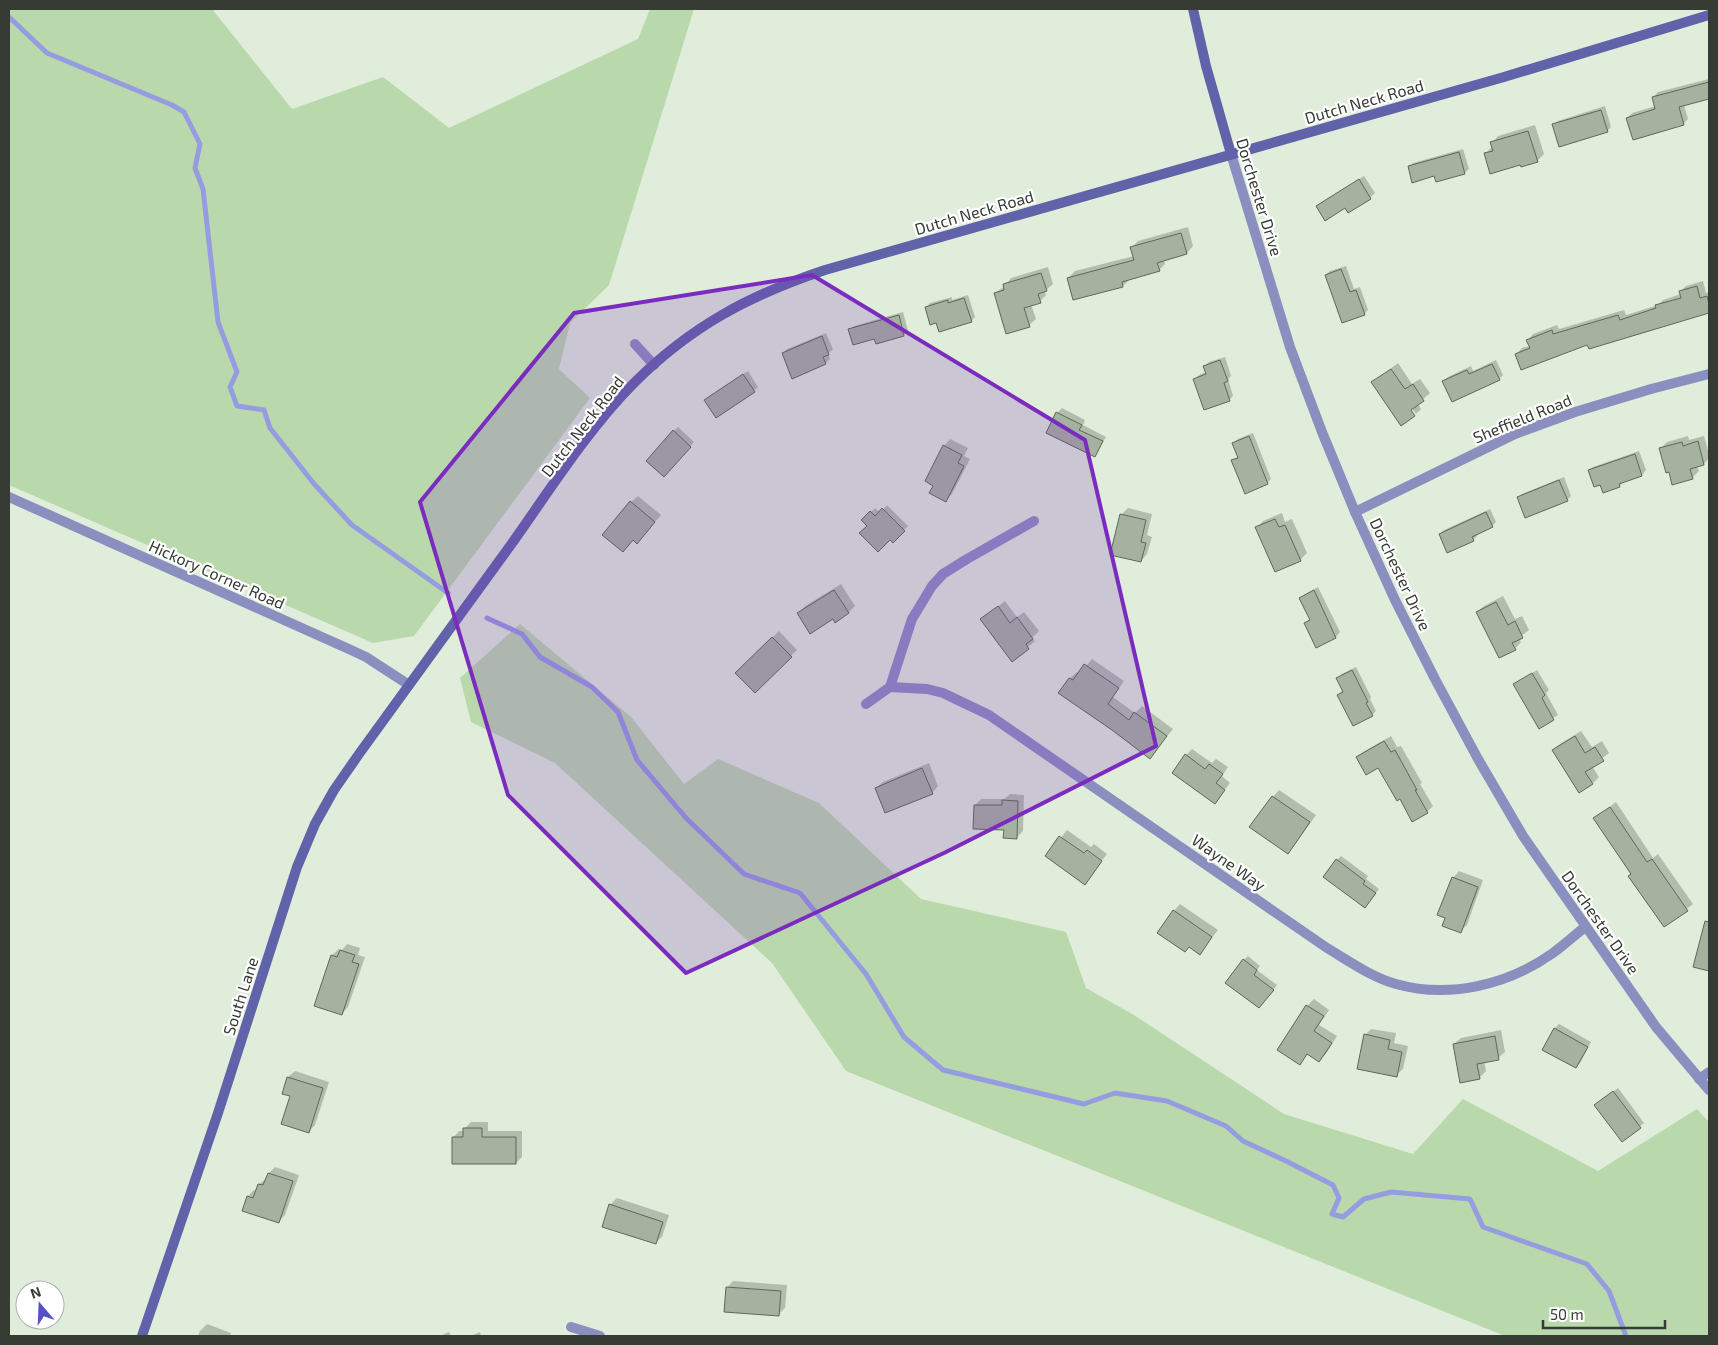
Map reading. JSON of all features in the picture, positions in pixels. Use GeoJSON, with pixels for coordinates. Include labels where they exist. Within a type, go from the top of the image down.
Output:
{"type":"FeatureCollection","features":[{"type":"Feature","properties":{"kind":"street","name":"Dorchester Drive"},"geometry":{"type":"LineString","coordinates":[[1193,9],[1231,154],[1290,347],[1355,512],[1404,618],[1478,759],[1523,836],[1656,1027],[1709,1090]]}},
{"type":"Feature","properties":{"kind":"street","name":"Dutch Neck Road"},"geometry":{"type":"LineString","coordinates":[[409,685],[590,434],[634,383],[654,364],[702,327],[732,308],[789,282],[825,270],[1504,77],[1709,15]]}},
{"type":"Feature","properties":{"kind":"street"},"geometry":{"type":"LineString","coordinates":[[635,344],[654,364]]}},
{"type":"Feature","properties":{"kind":"street","name":"Sheffield Road"},"geometry":{"type":"LineString","coordinates":[[1355,512],[1515,434],[1575,412],[1709,374]]}},
{"type":"Feature","properties":{"kind":"street","name":"Hickory Corner Road"},"geometry":{"type":"LineString","coordinates":[[9,497],[366,657],[409,685]]}},
{"type":"Feature","properties":{"kind":"street"},"geometry":{"type":"LineString","coordinates":[[866,704],[890,687],[912,619],[932,586],[943,574],[1034,521]]}},
{"type":"Feature","properties":{"kind":"street","name":"South Lane"},"geometry":{"type":"LineString","coordinates":[[142,1336],[218,1113],[296,867],[315,824],[334,790],[409,685]]}},
{"type":"Feature","properties":{"kind":"street","name":"Wayne Way"},"geometry":{"type":"LineString","coordinates":[[890,687],[927,689],[944,693],[989,715],[1327,948],[1363,970],[1395,984],[1428,990],[1473,987],[1495,982],[1533,966],[1553,953],[1585,927]]}},
{"type":"Feature","properties":{"kind":"street"},"geometry":{"type":"LineString","coordinates":[[1699,1078],[1709,1072]]}},
{"type":"Feature","properties":{"kind":"street"},"geometry":{"type":"LineString","coordinates":[[571,1327],[600,1336]]}},
{"type":"Feature","properties":{"kind":"highlighted area"},"geometry":{"type":"Polygon","coordinates":[[[812,275],[1085,440],[1156,746],[944,853],[686,973],[508,795],[420,502],[574,313],[812,275]]]}},
{"type":"Feature","properties":{"kind":"green space"},"geometry":{"type":"Polygon","coordinates":[[[9,9],[212,9],[292,109],[383,77],[449,128],[638,39],[650,9],[694,9],[609,285],[570,323],[559,369],[590,398],[414,636],[373,643],[9,485],[9,9]]]}},
{"type":"Feature","properties":{"kind":"green space"},"geometry":{"type":"Polygon","coordinates":[[[520,624],[631,717],[684,784],[718,759],[819,803],[921,899],[1066,932],[1086,988],[1134,1015],[1284,1114],[1413,1154],[1463,1099],[1598,1171],[1697,1109],[1709,1122],[1709,1336],[1505,1336],[846,1071],[772,963],[555,763],[471,722],[460,678],[520,624]]]}},
{"type":"Feature","properties":{"kind":"building"},"geometry":{"type":"Polygon","coordinates":[[[1709,82],[1709,99],[1679,107],[1684,125],[1633,140],[1626,118],[1655,109],[1652,97],[1709,82]]]}},
{"type":"Feature","properties":{"kind":"building"},"geometry":{"type":"Polygon","coordinates":[[[1601,110],[1608,132],[1559,147],[1552,124],[1601,110]]]}},
{"type":"Feature","properties":{"kind":"building"},"geometry":{"type":"Polygon","coordinates":[[[1528,131],[1538,162],[1490,174],[1484,153],[1493,151],[1490,142],[1528,131]]]}},
{"type":"Feature","properties":{"kind":"building"},"geometry":{"type":"Polygon","coordinates":[[[1459,152],[1465,174],[1436,182],[1434,176],[1412,183],[1408,166],[1459,152]]]}},
{"type":"Feature","properties":{"kind":"building"},"geometry":{"type":"Polygon","coordinates":[[[1359,179],[1371,199],[1348,213],[1345,208],[1325,221],[1316,206],[1359,179]]]}},
{"type":"Feature","properties":{"kind":"building"},"geometry":{"type":"Polygon","coordinates":[[[1181,233],[1187,254],[1157,263],[1160,271],[1122,282],[1123,287],[1073,300],[1067,278],[1134,260],[1130,247],[1181,233]]]}},
{"type":"Feature","properties":{"kind":"building"},"geometry":{"type":"Polygon","coordinates":[[[1341,269],[1350,292],[1356,290],[1365,315],[1342,323],[1325,275],[1341,269]]]}},
{"type":"Feature","properties":{"kind":"building"},"geometry":{"type":"Polygon","coordinates":[[[1041,273],[1047,291],[1038,294],[1041,303],[1024,308],[1030,327],[1006,334],[994,293],[1004,290],[1003,284],[1041,273]]]}},
{"type":"Feature","properties":{"kind":"building"},"geometry":{"type":"Polygon","coordinates":[[[1697,286],[1700,298],[1707,296],[1709,313],[1589,349],[1587,345],[1521,370],[1515,354],[1530,348],[1526,340],[1552,330],[1553,334],[1618,315],[1620,320],[1656,308],[1655,305],[1681,298],[1679,291],[1697,286]]]}},
{"type":"Feature","properties":{"kind":"building"},"geometry":{"type":"Polygon","coordinates":[[[964,298],[972,322],[939,332],[936,323],[930,325],[925,307],[948,300],[948,303],[964,298]]]}},
{"type":"Feature","properties":{"kind":"building"},"geometry":{"type":"Polygon","coordinates":[[[899,315],[904,336],[876,344],[874,339],[853,345],[848,329],[899,315]]]}},
{"type":"Feature","properties":{"kind":"building"},"geometry":{"type":"Polygon","coordinates":[[[822,336],[829,355],[823,357],[826,364],[792,379],[782,353],[822,336]]]}},
{"type":"Feature","properties":{"kind":"building"},"geometry":{"type":"Polygon","coordinates":[[[1220,360],[1228,381],[1224,383],[1230,401],[1204,410],[1193,379],[1206,374],[1203,366],[1220,360]]]}},
{"type":"Feature","properties":{"kind":"building"},"geometry":{"type":"Polygon","coordinates":[[[1492,364],[1500,380],[1452,402],[1442,381],[1467,370],[1469,374],[1492,364]]]}},
{"type":"Feature","properties":{"kind":"building"},"geometry":{"type":"Polygon","coordinates":[[[1391,369],[1405,389],[1413,384],[1424,401],[1411,410],[1415,416],[1401,426],[1371,382],[1391,369]]]}},
{"type":"Feature","properties":{"kind":"building"},"geometry":{"type":"Polygon","coordinates":[[[743,374],[755,392],[716,418],[704,400],[743,374]]]}},
{"type":"Feature","properties":{"kind":"building"},"geometry":{"type":"Polygon","coordinates":[[[1056,412],[1082,425],[1079,430],[1103,441],[1095,457],[1046,433],[1056,412]]]}},
{"type":"Feature","properties":{"kind":"building"},"geometry":{"type":"Polygon","coordinates":[[[673,430],[691,447],[664,477],[646,461],[673,430]]]}},
{"type":"Feature","properties":{"kind":"building"},"geometry":{"type":"Polygon","coordinates":[[[1249,436],[1268,484],[1245,494],[1231,460],[1238,458],[1232,443],[1249,436]]]}},
{"type":"Feature","properties":{"kind":"building"},"geometry":{"type":"Polygon","coordinates":[[[1698,441],[1704,465],[1690,469],[1693,479],[1672,485],[1669,472],[1666,473],[1659,448],[1682,442],[1683,446],[1698,441]]]}},
{"type":"Feature","properties":{"kind":"building"},"geometry":{"type":"Polygon","coordinates":[[[943,445],[962,455],[958,463],[964,466],[946,502],[929,493],[933,486],[925,481],[943,445]]]}},
{"type":"Feature","properties":{"kind":"building"},"geometry":{"type":"Polygon","coordinates":[[[1635,454],[1642,476],[1619,484],[1620,487],[1603,493],[1600,485],[1594,487],[1588,470],[1635,454]]]}},
{"type":"Feature","properties":{"kind":"building"},"geometry":{"type":"Polygon","coordinates":[[[1559,480],[1568,501],[1525,518],[1517,497],[1559,480]]]}},
{"type":"Feature","properties":{"kind":"building"},"geometry":{"type":"Polygon","coordinates":[[[630,501],[655,522],[637,544],[633,540],[623,552],[602,535],[630,501]]]}},
{"type":"Feature","properties":{"kind":"building"},"geometry":{"type":"Polygon","coordinates":[[[882,508],[905,531],[893,543],[890,540],[878,552],[859,533],[867,526],[861,520],[870,511],[875,516],[882,508]]]}},
{"type":"Feature","properties":{"kind":"building"},"geometry":{"type":"Polygon","coordinates":[[[1486,512],[1493,527],[1472,537],[1474,541],[1447,553],[1439,534],[1486,512]]]}},
{"type":"Feature","properties":{"kind":"building"},"geometry":{"type":"Polygon","coordinates":[[[1120,514],[1146,520],[1141,542],[1146,543],[1141,562],[1110,555],[1120,514]]]}},
{"type":"Feature","properties":{"kind":"building"},"geometry":{"type":"Polygon","coordinates":[[[1275,519],[1279,527],[1285,525],[1301,561],[1275,572],[1255,527],[1275,519]]]}},
{"type":"Feature","properties":{"kind":"building"},"geometry":{"type":"Polygon","coordinates":[[[834,590],[849,613],[835,623],[833,619],[810,634],[797,613],[834,590]]]}},
{"type":"Feature","properties":{"kind":"building"},"geometry":{"type":"Polygon","coordinates":[[[1314,590],[1336,638],[1316,648],[1304,623],[1310,620],[1299,598],[1314,590]]]}},
{"type":"Feature","properties":{"kind":"building"},"geometry":{"type":"Polygon","coordinates":[[[1496,602],[1508,625],[1515,621],[1523,638],[1512,643],[1516,650],[1499,658],[1476,612],[1496,602]]]}},
{"type":"Feature","properties":{"kind":"building"},"geometry":{"type":"Polygon","coordinates":[[[998,606],[1010,623],[1017,617],[1033,639],[1026,644],[1029,649],[1012,662],[980,619],[998,606]]]}},
{"type":"Feature","properties":{"kind":"building"},"geometry":{"type":"Polygon","coordinates":[[[772,637],[792,657],[755,693],[735,673],[772,637]]]}},
{"type":"Feature","properties":{"kind":"building"},"geometry":{"type":"Polygon","coordinates":[[[1084,664],[1119,688],[1108,704],[1129,720],[1134,712],[1167,736],[1150,759],[1058,693],[1069,678],[1073,680],[1084,664]]]}},
{"type":"Feature","properties":{"kind":"building"},"geometry":{"type":"Polygon","coordinates":[[[1352,670],[1373,716],[1353,726],[1337,695],[1343,692],[1336,678],[1352,670]]]}},
{"type":"Feature","properties":{"kind":"building"},"geometry":{"type":"Polygon","coordinates":[[[1532,673],[1545,695],[1542,698],[1554,720],[1539,729],[1513,684],[1532,673]]]}},
{"type":"Feature","properties":{"kind":"building"},"geometry":{"type":"Polygon","coordinates":[[[1575,736],[1585,753],[1595,747],[1604,761],[1585,772],[1593,784],[1579,793],[1552,750],[1575,736]]]}},
{"type":"Feature","properties":{"kind":"building"},"geometry":{"type":"Polygon","coordinates":[[[1384,741],[1391,752],[1395,750],[1428,813],[1412,822],[1400,799],[1397,801],[1378,768],[1366,775],[1356,757],[1384,741]]]}},
{"type":"Feature","properties":{"kind":"building"},"geometry":{"type":"Polygon","coordinates":[[[1185,754],[1205,769],[1209,764],[1223,774],[1216,783],[1225,790],[1215,804],[1172,773],[1185,754]]]}},
{"type":"Feature","properties":{"kind":"building"},"geometry":{"type":"Polygon","coordinates":[[[922,768],[933,794],[885,813],[875,788],[922,768]]]}},
{"type":"Feature","properties":{"kind":"building"},"geometry":{"type":"Polygon","coordinates":[[[1272,796],[1310,822],[1288,854],[1249,827],[1272,796]]]}},
{"type":"Feature","properties":{"kind":"building"},"geometry":{"type":"Polygon","coordinates":[[[1002,800],[1018,801],[1017,839],[1003,838],[1004,830],[973,829],[974,805],[1002,805],[1002,800]]]}},
{"type":"Feature","properties":{"kind":"building"},"geometry":{"type":"Polygon","coordinates":[[[1610,807],[1647,862],[1652,859],[1688,911],[1664,927],[1628,876],[1631,874],[1593,818],[1610,807]]]}},
{"type":"Feature","properties":{"kind":"building"},"geometry":{"type":"Polygon","coordinates":[[[1059,836],[1084,853],[1087,850],[1102,861],[1085,885],[1045,856],[1059,836]]]}},
{"type":"Feature","properties":{"kind":"building"},"geometry":{"type":"Polygon","coordinates":[[[1336,859],[1365,881],[1363,884],[1376,893],[1365,908],[1323,877],[1336,859]]]}},
{"type":"Feature","properties":{"kind":"building"},"geometry":{"type":"Polygon","coordinates":[[[1452,877],[1478,887],[1461,933],[1442,926],[1445,918],[1437,915],[1452,877]]]}},
{"type":"Feature","properties":{"kind":"building"},"geometry":{"type":"Polygon","coordinates":[[[1173,910],[1212,937],[1200,955],[1189,947],[1185,952],[1157,933],[1173,910]]]}},
{"type":"Feature","properties":{"kind":"building"},"geometry":{"type":"Polygon","coordinates":[[[1705,921],[1709,922],[1709,971],[1693,967],[1705,921]]]}},
{"type":"Feature","properties":{"kind":"building"},"geometry":{"type":"Polygon","coordinates":[[[340,950],[355,955],[352,962],[359,964],[342,1015],[314,1006],[331,955],[337,957],[340,950]]]}},
{"type":"Feature","properties":{"kind":"building"},"geometry":{"type":"Polygon","coordinates":[[[1243,959],[1257,970],[1254,975],[1274,990],[1259,1008],[1225,983],[1243,959]]]}},
{"type":"Feature","properties":{"kind":"building"},"geometry":{"type":"Polygon","coordinates":[[[1306,1005],[1324,1016],[1314,1031],[1332,1043],[1319,1062],[1307,1054],[1300,1065],[1277,1050],[1306,1005]]]}},
{"type":"Feature","properties":{"kind":"building"},"geometry":{"type":"Polygon","coordinates":[[[1554,1028],[1588,1047],[1576,1068],[1542,1050],[1554,1028]]]}},
{"type":"Feature","properties":{"kind":"building"},"geometry":{"type":"Polygon","coordinates":[[[1364,1034],[1390,1040],[1388,1049],[1402,1052],[1397,1077],[1357,1069],[1364,1034]]]}},
{"type":"Feature","properties":{"kind":"building"},"geometry":{"type":"Polygon","coordinates":[[[1495,1036],[1499,1060],[1477,1064],[1480,1079],[1460,1083],[1453,1044],[1495,1036]]]}},
{"type":"Feature","properties":{"kind":"building"},"geometry":{"type":"Polygon","coordinates":[[[287,1077],[323,1088],[309,1133],[281,1124],[290,1096],[282,1094],[287,1077]]]}},
{"type":"Feature","properties":{"kind":"building"},"geometry":{"type":"Polygon","coordinates":[[[1613,1091],[1641,1128],[1622,1142],[1594,1105],[1613,1091]]]}},
{"type":"Feature","properties":{"kind":"building"},"geometry":{"type":"Polygon","coordinates":[[[463,1128],[482,1128],[482,1137],[516,1137],[516,1164],[452,1164],[452,1137],[463,1137],[463,1128]]]}},
{"type":"Feature","properties":{"kind":"building"},"geometry":{"type":"Polygon","coordinates":[[[268,1173],[293,1181],[279,1223],[242,1211],[247,1196],[253,1198],[258,1184],[263,1185],[268,1173]]]}},
{"type":"Feature","properties":{"kind":"building"},"geometry":{"type":"Polygon","coordinates":[[[609,1204],[663,1222],[656,1244],[602,1227],[609,1204]]]}},
{"type":"Feature","properties":{"kind":"building"},"geometry":{"type":"Polygon","coordinates":[[[726,1287],[781,1291],[779,1316],[724,1312],[726,1287]]]}},
{"type":"Feature","properties":{"kind":"waterway"},"geometry":{"type":"LineString","coordinates":[[9,17],[47,53],[172,105],[184,112],[200,144],[195,168],[203,189],[218,322],[237,372],[230,387],[237,406],[264,410],[270,428],[315,485],[352,525],[448,593]]}},
{"type":"Feature","properties":{"kind":"waterway"},"geometry":{"type":"LineString","coordinates":[[487,618],[522,634],[540,657],[592,687],[618,712],[637,760],[686,818],[744,874],[800,893],[866,974],[904,1037],[943,1070],[1084,1104],[1115,1093],[1167,1101],[1226,1126],[1243,1141],[1333,1185],[1339,1198],[1332,1214],[1343,1217],[1364,1199],[1391,1192],[1470,1199],[1483,1227],[1587,1264],[1609,1291],[1626,1336]]}}]}
